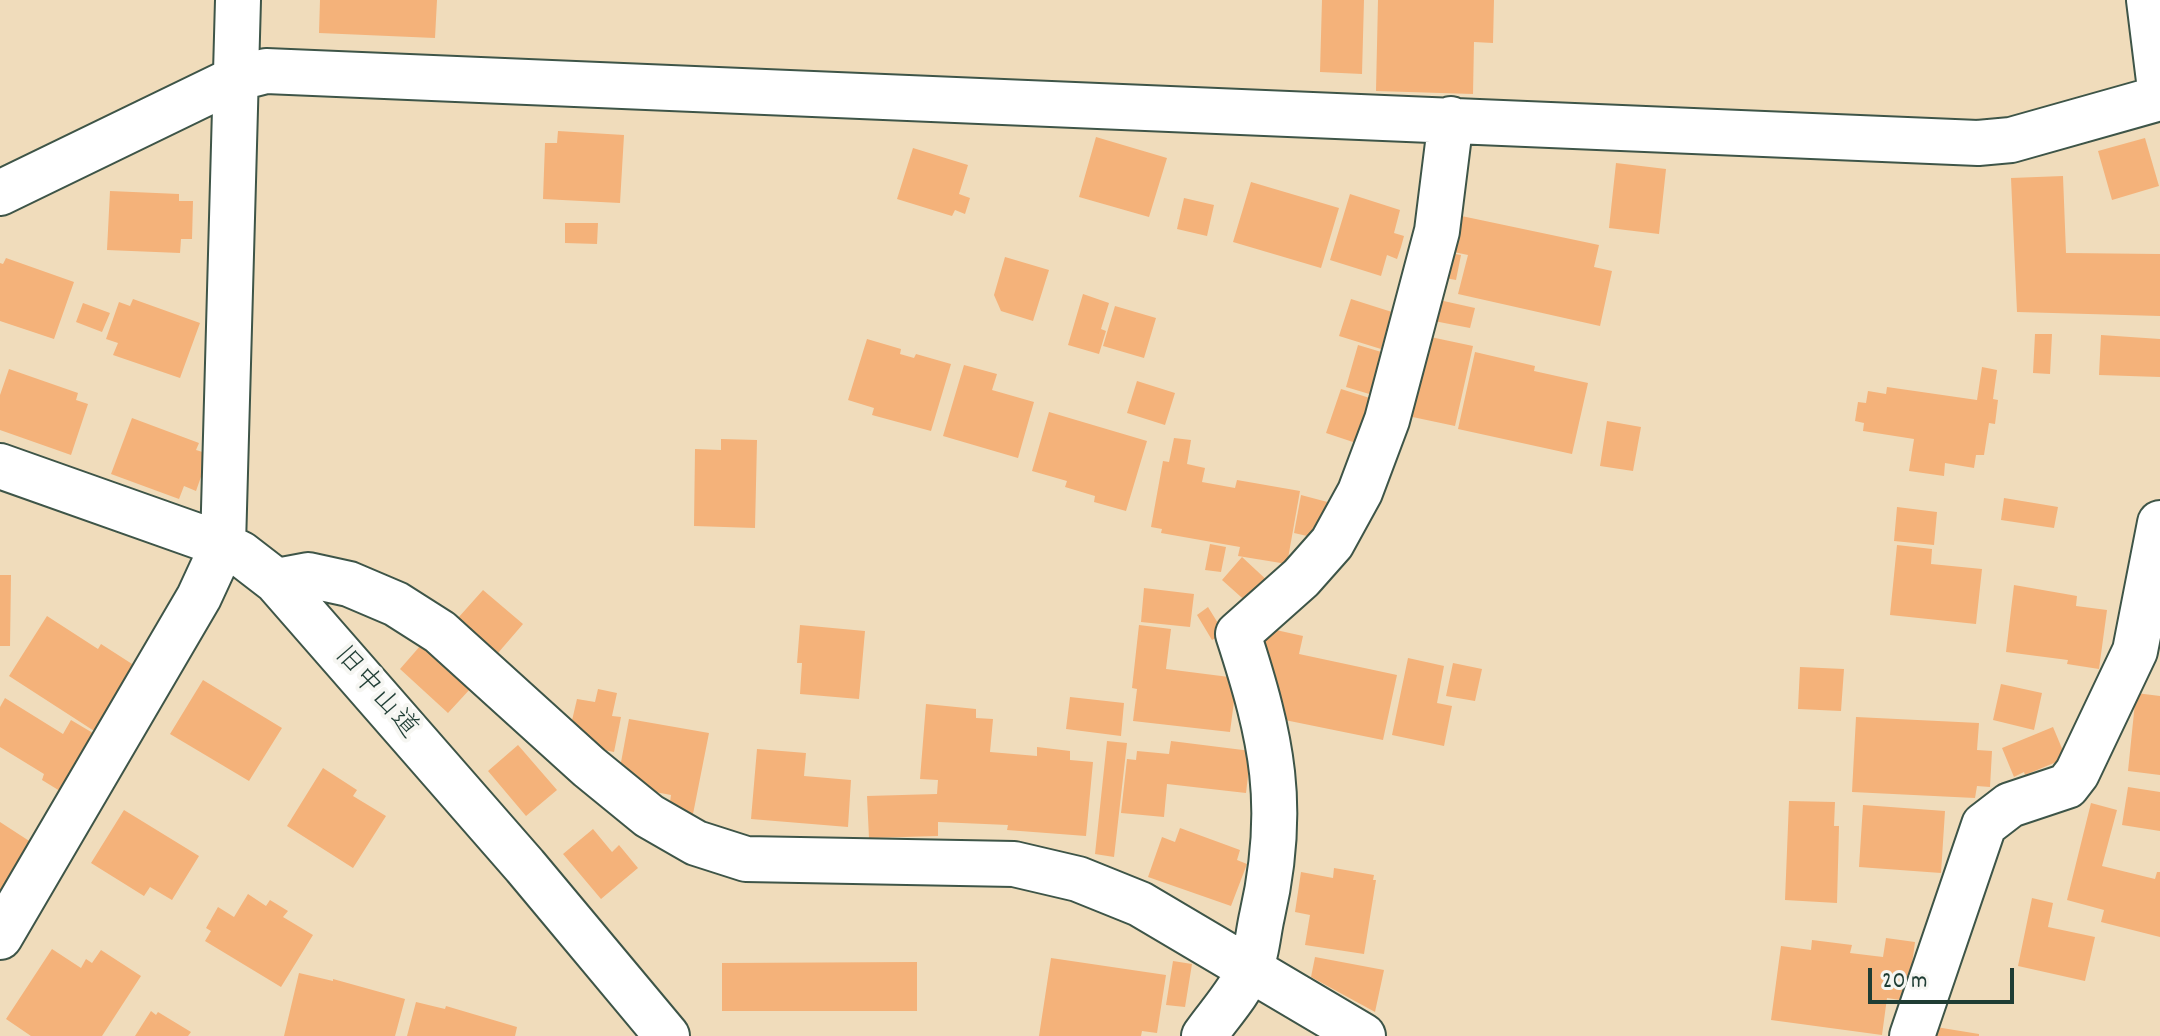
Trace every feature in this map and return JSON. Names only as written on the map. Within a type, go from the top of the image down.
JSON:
[{"type":"street","points":[[0,937],[199,597],[223,545],[238,0]]},
{"type":"street","points":[[2149,0],[2160,89]]},
{"type":"street","points":[[0,193],[235,79],[266,71],[1978,143],[2011,140],[2160,98]]},
{"type":"street","points":[[1204,1036],[1250,970],[1268,885],[1275,830],[1275,787],[1269,743],[1238,634],[1301,578],[1332,543],[1360,492],[1387,420],[1437,231],[1451,119]]},
{"type":"street","name":"旧中山道","points":[[0,466],[223,545],[241,554],[276,581],[525,866],[667,1036]]},
{"type":"street","points":[[1912,1036],[1984,825],[2010,805],[2067,786],[2148,653],[2160,523]]},
{"type":"street","points":[[276,581],[308,575],[349,584],[396,604],[440,632],[589,767],[649,816],[696,843],[746,859],[1014,864],[1078,879],[1140,904],[1363,1036]]},
{"type":"building","points":[[320,0],[437,0],[435,38],[319,33]]},
{"type":"building","points":[[1322,0],[1364,0],[1362,74],[1320,72]]},
{"type":"building","points":[[1378,0],[1494,0],[1493,43],[1474,42],[1473,94],[1376,91]]},
{"type":"building","points":[[558,131],[624,135],[620,203],[543,199],[545,143],[557,143]]},
{"type":"building","points":[[1096,137],[1167,158],[1149,217],[1079,197]]},
{"type":"building","points":[[2145,138],[2159,186],[2112,200],[2098,151]]},
{"type":"building","points":[[913,148],[968,165],[959,194],[970,198],[965,214],[955,210],[952,216],[897,199]]},
{"type":"building","points":[[1616,163],[1666,169],[1659,234],[1609,228]]},
{"type":"building","points":[[2063,176],[2066,253],[2160,254],[2160,316],[2017,312],[2011,178]]},
{"type":"building","points":[[1251,182],[1339,208],[1321,268],[1233,242]]},
{"type":"building","points":[[110,191],[179,194],[179,201],[193,201],[192,239],[181,239],[180,253],[107,250]]},
{"type":"building","points":[[1350,194],[1400,210],[1394,233],[1404,236],[1401,247],[1397,259],[1387,255],[1381,276],[1330,260]]},
{"type":"building","points":[[1184,198],[1214,205],[1207,236],[1177,229]]},
{"type":"building","points":[[1452,214],[1599,245],[1594,267],[1612,271],[1600,326],[1458,294],[1468,255],[1444,250]]},
{"type":"building","points":[[565,223],[598,223],[597,244],[565,243]]},
{"type":"building","points":[[1445,252],[1461,255],[1456,280],[1440,277]]},
{"type":"building","points":[[1005,257],[1049,270],[1033,321],[1001,311],[994,295]]},
{"type":"building","points":[[6,258],[74,282],[54,339],[0,321],[0,263],[3,264]]},
{"type":"building","points":[[1083,294],[1109,303],[1101,329],[1106,331],[1099,354],[1068,345]]},
{"type":"building","points":[[133,299],[200,323],[180,378],[113,355],[118,343],[106,339],[119,302],[130,306]]},
{"type":"building","points":[[1351,299],[1392,312],[1381,349],[1339,336]]},
{"type":"building","points":[[1439,300],[1475,308],[1470,328],[1434,321]]},
{"type":"building","points":[[83,303],[110,313],[102,332],[76,322]]},
{"type":"building","points":[[1115,306],[1156,318],[1144,358],[1103,346]]},
{"type":"building","points":[[2035,334],[2052,334],[2050,374],[2033,373]]},
{"type":"building","points":[[1421,335],[1473,346],[1455,426],[1403,415]]},
{"type":"building","points":[[2101,335],[2160,339],[2160,377],[2099,375]]},
{"type":"building","points":[[867,339],[901,349],[900,354],[914,358],[916,354],[951,364],[931,431],[872,415],[874,408],[848,400]]},
{"type":"building","points":[[1358,345],[1388,354],[1376,396],[1346,387]]},
{"type":"building","points":[[1475,352],[1535,366],[1534,371],[1588,383],[1572,454],[1458,429]]},
{"type":"building","points":[[964,365],[997,374],[992,390],[1034,402],[1018,458],[943,436]]},
{"type":"building","points":[[1982,367],[1997,370],[1993,399],[1998,400],[1995,424],[1989,423],[1984,455],[1976,455],[1974,468],[1945,463],[1944,476],[1909,471],[1914,439],[1863,431],[1864,423],[1855,421],[1858,402],[1866,403],[1868,391],[1886,394],[1887,387],[1977,400]]},
{"type":"building","points":[[9,369],[78,393],[76,400],[88,404],[71,455],[0,430],[0,395]]},
{"type":"building","points":[[1137,381],[1175,393],[1165,425],[1127,413]]},
{"type":"building","points":[[1341,389],[1373,399],[1359,444],[1326,433]]},
{"type":"building","points":[[1049,412],[1147,441],[1126,511],[1094,502],[1095,496],[1065,487],[1067,481],[1032,471]]},
{"type":"building","points":[[132,418],[199,443],[196,450],[209,454],[196,491],[184,486],[179,499],[111,474]]},
{"type":"building","points":[[1607,421],[1641,427],[1633,471],[1600,466]]},
{"type":"building","points":[[1174,438],[1191,440],[1187,464],[1205,468],[1202,482],[1235,488],[1237,480],[1300,491],[1287,564],[1238,556],[1240,547],[1161,533],[1162,529],[1151,527],[1163,461],[1169,462]]},
{"type":"building","points":[[721,439],[757,440],[755,528],[694,526],[695,449],[721,450]]},
{"type":"building","points":[[1301,495],[1335,504],[1316,538],[1294,533]]},
{"type":"building","points":[[2004,498],[2058,507],[2054,528],[2001,520]]},
{"type":"building","points":[[1897,507],[1937,512],[1934,545],[1894,541]]},
{"type":"building","points":[[1210,544],[1226,547],[1221,572],[1205,570]]},
{"type":"building","points":[[1897,545],[1932,549],[1931,564],[1982,569],[1976,624],[1890,615]]},
{"type":"building","points":[[1242,557],[1271,584],[1250,605],[1222,580]]},
{"type":"building","points":[[0,575],[11,575],[10,646],[0,646]]},
{"type":"building","points":[[2014,585],[2077,596],[2076,606],[2107,610],[2099,669],[2067,664],[2068,660],[2006,652]]},
{"type":"building","points":[[1144,588],[1194,594],[1190,627],[1141,622]]},
{"type":"building","points":[[483,590],[523,624],[498,653],[458,618]]},
{"type":"building","points":[[1208,607],[1224,633],[1212,640],[1197,615]]},
{"type":"building","points":[[47,616],[98,649],[101,644],[143,671],[105,738],[9,676]]},
{"type":"building","points":[[800,625],[865,631],[859,699],[800,694],[802,663],[797,663]]},
{"type":"building","points":[[1139,625],[1171,629],[1166,669],[1237,678],[1230,732],[1133,721],[1137,689],[1132,688]]},
{"type":"building","points":[[1267,628],[1303,636],[1299,654],[1397,675],[1383,740],[1275,718],[1263,648]]},
{"type":"building","points":[[421,645],[471,688],[448,713],[400,669]]},
{"type":"building","points":[[1408,658],[1444,666],[1437,703],[1452,706],[1444,746],[1392,735]]},
{"type":"building","points":[[1453,663],[1482,669],[1475,701],[1446,696]]},
{"type":"building","points":[[1800,667],[1844,669],[1841,711],[1798,709]]},
{"type":"building","points":[[203,680],[282,728],[249,781],[170,734]]},
{"type":"building","points":[[2001,684],[2042,693],[2034,730],[1993,720]]},
{"type":"building","points":[[598,689],[617,693],[612,716],[621,717],[614,752],[589,747],[570,729],[577,699],[595,702]]},
{"type":"building","points":[[2136,693],[2160,696],[2160,775],[2128,771]]},
{"type":"building","points":[[1070,697],[1124,703],[1121,736],[1066,729]]},
{"type":"building","points":[[5,698],[63,734],[71,720],[108,742],[73,799],[42,780],[44,774],[0,747],[0,707]]},
{"type":"building","points":[[926,704],[976,709],[976,718],[993,719],[990,752],[1037,756],[1037,747],[1070,751],[1070,760],[1093,762],[1086,836],[1007,830],[1008,825],[938,822],[938,836],[869,838],[867,796],[937,794],[938,780],[920,779]]},
{"type":"building","points":[[1856,717],[1979,723],[1977,750],[1992,751],[1990,787],[1977,786],[1975,798],[1852,792]]},
{"type":"building","points":[[629,719],[709,733],[693,814],[669,809],[671,795],[634,788],[636,777],[619,773]]},
{"type":"building","points":[[2053,727],[2066,758],[2014,777],[2002,748]]},
{"type":"building","points":[[1107,741],[1127,743],[1114,857],[1095,854]]},
{"type":"building","points":[[1171,741],[1251,751],[1246,793],[1167,784],[1164,817],[1121,813],[1127,759],[1136,760],[1137,751],[1169,754]]},
{"type":"building","points":[[518,745],[557,790],[526,816],[488,771]]},
{"type":"building","points":[[757,749],[806,753],[804,776],[851,780],[848,827],[751,819]]},
{"type":"building","points":[[323,768],[357,790],[353,796],[386,816],[353,868],[287,826]]},
{"type":"building","points":[[2128,787],[2160,792],[2160,831],[2122,825]]},
{"type":"building","points":[[1789,801],[1835,802],[1834,826],[1839,826],[1837,903],[1785,900]]},
{"type":"building","points":[[2091,803],[2117,810],[2102,866],[2155,879],[2157,872],[2160,872],[2160,937],[2101,922],[2104,910],[2067,900]]},
{"type":"building","points":[[1863,805],[1945,811],[1941,873],[1859,867]]},
{"type":"building","points":[[124,810],[199,856],[172,900],[150,887],[144,896],[91,863]]},
{"type":"building","points":[[0,822],[40,848],[0,896]]},
{"type":"building","points":[[1180,828],[1240,850],[1237,860],[1247,864],[1231,906],[1148,877],[1162,837],[1175,842]]},
{"type":"building","points":[[593,829],[612,852],[619,845],[638,868],[601,899],[563,854]]},
{"type":"building","points":[[1334,868],[1374,875],[1373,880],[1376,880],[1364,954],[1305,945],[1310,915],[1295,912],[1301,872],[1333,878]]},
{"type":"building","points":[[248,894],[266,906],[270,900],[288,911],[283,917],[313,935],[281,987],[205,941],[211,931],[206,928],[218,907],[234,917]]},
{"type":"building","points":[[2032,898],[2053,903],[2048,927],[2095,937],[2085,981],[2018,966]]},
{"type":"building","points":[[1886,938],[1915,942],[1907,1001],[1887,998],[1882,1035],[1771,1020],[1781,946],[1811,950],[1812,940],[1852,945],[1850,953],[1883,957]]},
{"type":"building","points":[[52,949],[81,968],[86,959],[92,963],[101,950],[141,976],[102,1036],[31,1036],[6,1019]]},
{"type":"building","points":[[1315,957],[1384,970],[1375,1012],[1311,977]]},
{"type":"building","points":[[1051,958],[1166,975],[1157,1033],[1142,1031],[1141,1036],[1039,1036]]},
{"type":"building","points":[[1173,961],[1192,964],[1185,1007],[1166,1005]]},
{"type":"building","points":[[917,962],[917,1011],[722,1011],[722,963]]},
{"type":"building","points":[[299,973],[405,999],[395,1036],[284,1036]]},
{"type":"building","points":[[416,1002],[445,1009],[446,1006],[517,1027],[515,1036],[407,1036]]},
{"type":"building","points":[[151,1011],[191,1032],[188,1036],[135,1036]]},
{"type":"building","points":[[1936,1027],[1979,1034],[1979,1036],[1934,1036]]}]
